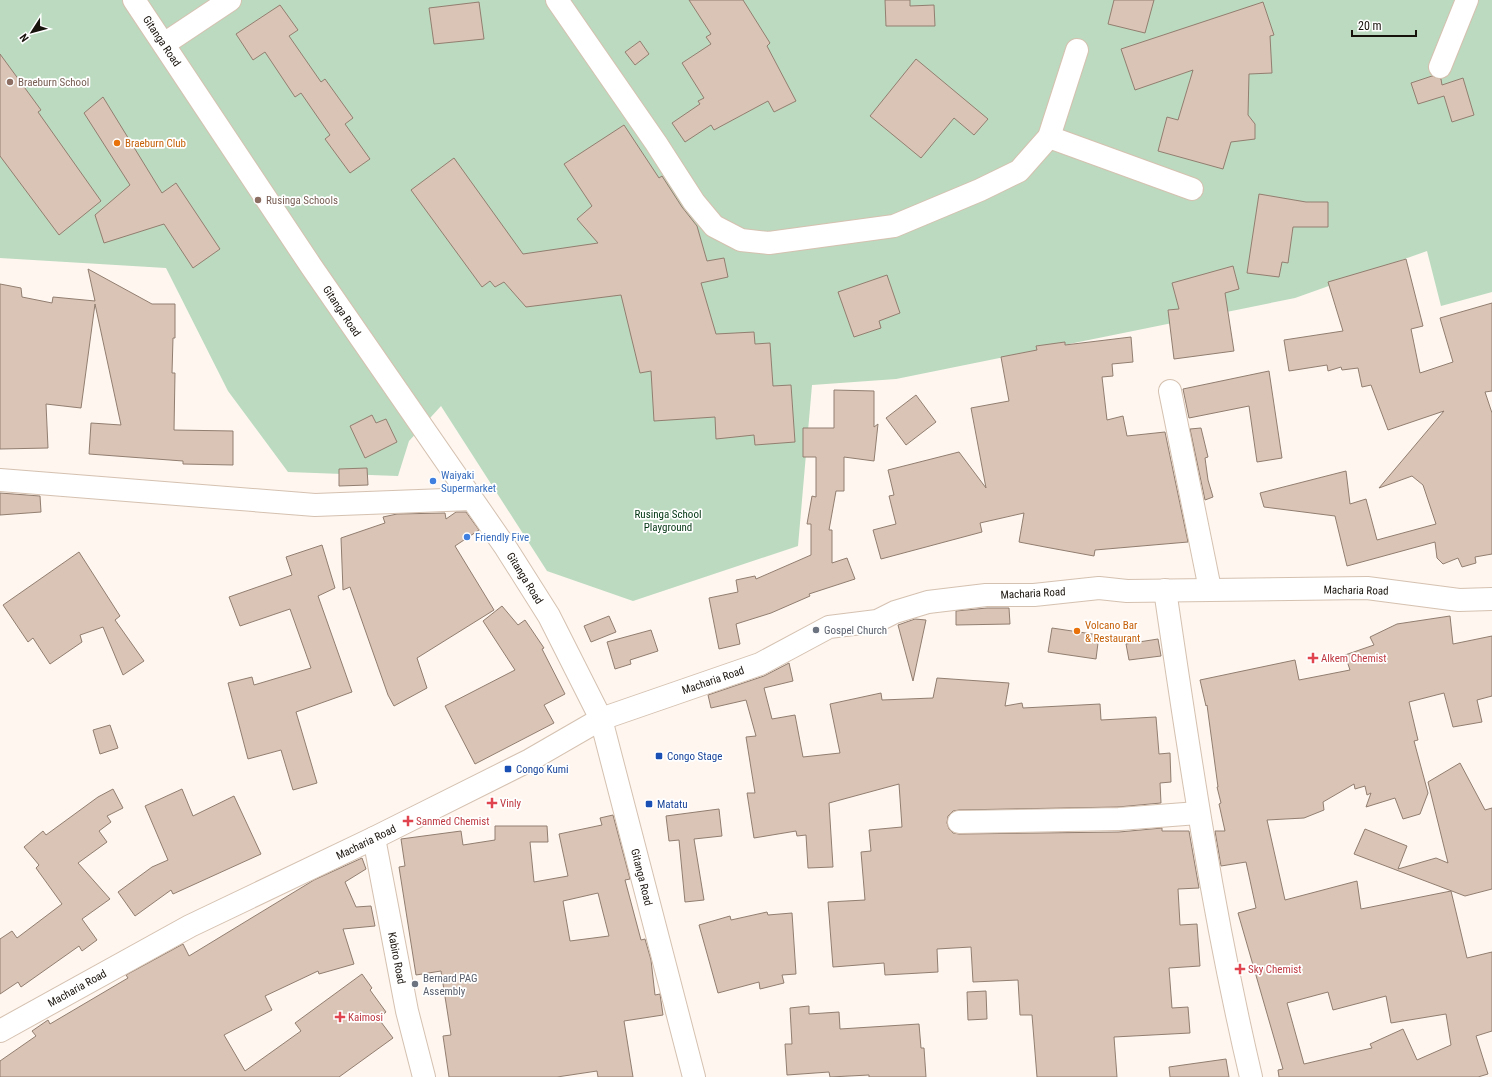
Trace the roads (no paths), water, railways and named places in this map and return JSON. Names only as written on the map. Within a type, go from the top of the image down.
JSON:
[{"type":"street","name":"Gitanga Road","points":[[134,0],[311,266],[506,548],[549,616],[602,719],[694,1077]]},
{"type":"street","points":[[164,44],[230,0]]},
{"type":"street","points":[[556,0],[656,143],[694,202],[714,226],[741,240],[769,243],[894,226],[980,190],[1018,172],[1048,137],[1077,50]]},
{"type":"street","points":[[1440,67],[1467,0]]},
{"type":"street","points":[[1048,137],[1192,189]]},
{"type":"street","points":[[1170,391],[1210,589]]},
{"type":"street","points":[[0,480],[315,505],[471,499]]},
{"type":"street","name":"Macharia Road","points":[[0,1031],[190,926],[374,838],[530,760],[602,719],[760,664],[829,627],[877,621],[895,612],[928,602],[986,595],[1034,595],[1099,588],[1127,591],[1367,588],[1459,600],[1492,599]]},
{"type":"street","points":[[1165,590],[1198,813],[1222,946],[1251,1077]]},
{"type":"street","points":[[959,822],[1119,819],[1198,813]]},
{"type":"street","name":"Kabiro Road","points":[[374,838],[407,1011],[424,1077]]},
{"type":"place","name":"Braeburn School","points":[[10,82]]},
{"type":"place","name":"Braeburn Club","points":[[117,143]]},
{"type":"place","name":"Rusinga Schools","points":[[258,200]]},
{"type":"place","name":"Waiyaki Supermarket","points":[[433,481]]},
{"type":"place","name":"Friendly Five","points":[[467,537]]},
{"type":"place","name":"Gospel Church","points":[[816,630]]},
{"type":"place","name":"Volcano Bar & Restaurant","points":[[1077,631]]},
{"type":"place","name":"Alkem Chemist","points":[[1313,658]]},
{"type":"place","name":"Congo Stage","points":[[659,756]]},
{"type":"place","name":"Congo Kumi","points":[[508,769]]},
{"type":"place","name":"Vinly","points":[[492,803]]},
{"type":"place","name":"Matatu","points":[[649,804]]},
{"type":"place","name":"Sanmed Chemist","points":[[408,821]]},
{"type":"place","name":"Sky Chemist","points":[[1240,969]]},
{"type":"place","name":"Bernard PAG Assembly","points":[[415,984]]},
{"type":"place","name":"Kaimosi","points":[[340,1017]]},
{"type":"park label","name":"Rusinga School Playground","points":[[668,520]]}]
